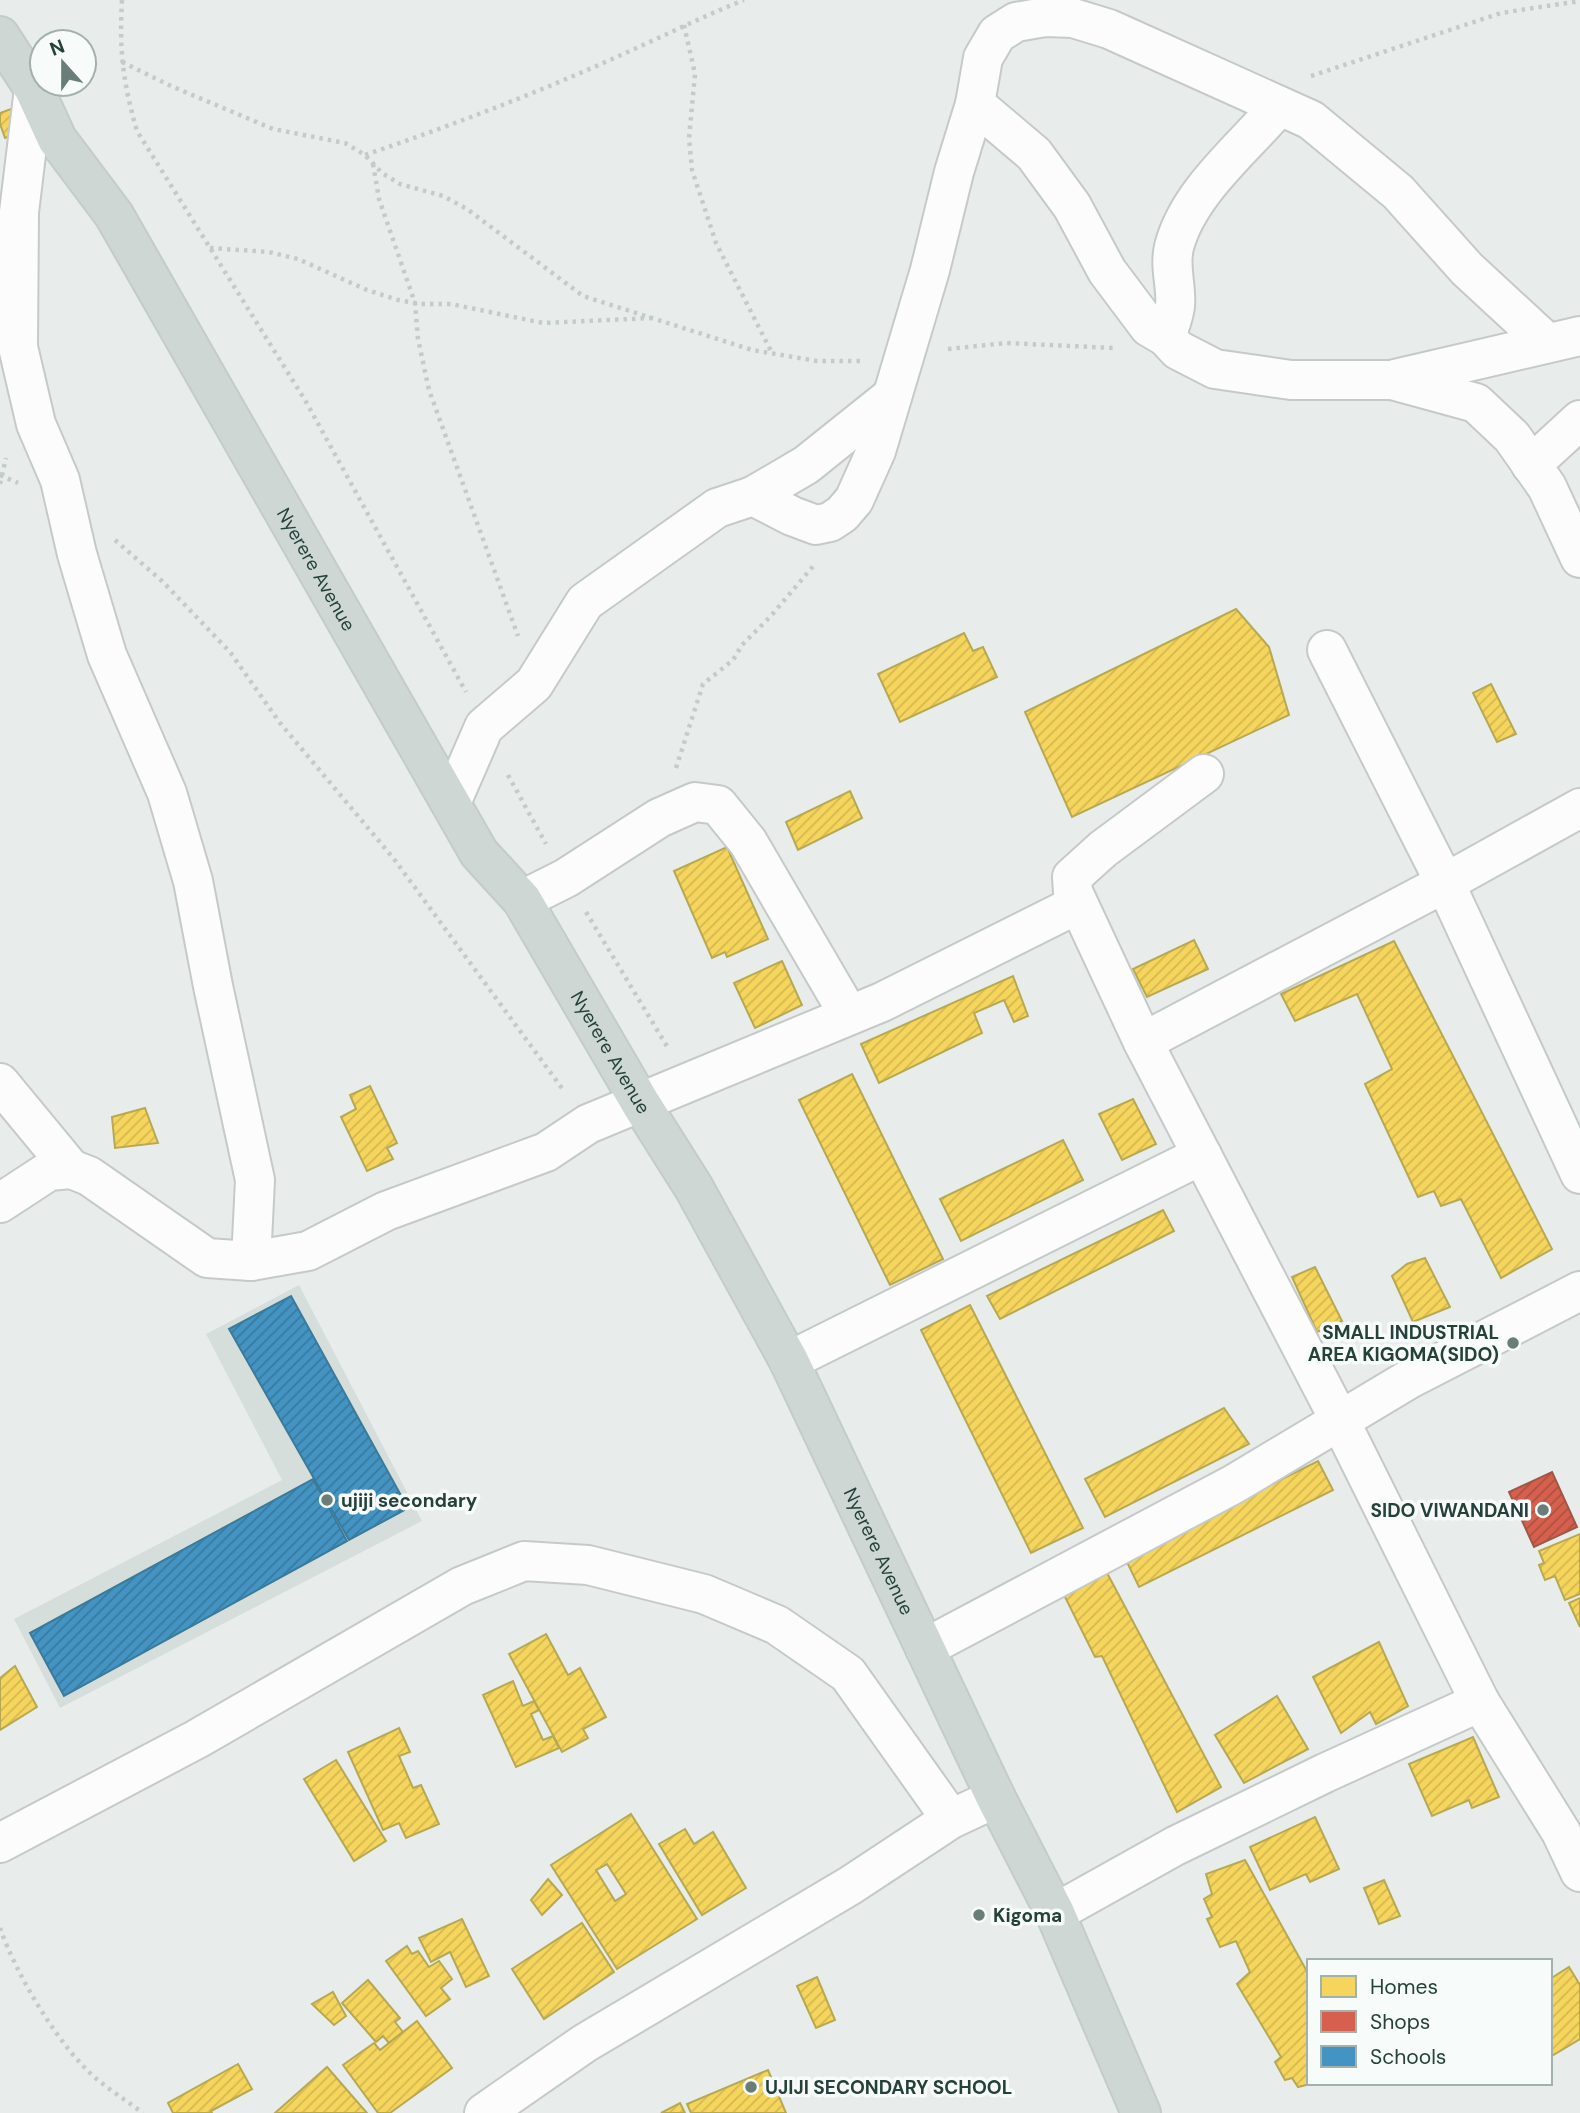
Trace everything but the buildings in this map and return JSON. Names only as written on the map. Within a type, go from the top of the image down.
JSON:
[{"type":"main road","name":"Nyerere Avenue","points":[[0,36],[28,80]]},
{"type":"main road","name":"Nyerere Avenue","points":[[38,98],[57,139],[114,215],[480,853],[522,900],[640,1104],[694,1188],[789,1362],[996,1798],[1055,1913],[1140,2113]]},
{"type":"street","points":[[753,496],[816,525],[830,522],[855,500],[876,451],[930,270],[954,173],[975,104],[983,58],[997,34],[1016,22],[1045,17],[1073,18],[1109,29],[1311,120],[1398,192],[1466,269],[1564,340]]},
{"type":"street","points":[[33,98],[19,212],[18,347],[36,424],[60,480],[77,554],[107,655],[167,793],[193,881],[255,1180],[250,1261]]},
{"type":"street","points":[[1166,337],[1175,306],[1171,261],[1175,243],[1201,191],[1257,132],[1266,100]]},
{"type":"street","points":[[975,104],[1034,154],[1072,206],[1107,271],[1149,327],[1166,337],[1178,351],[1215,369],[1291,380],[1392,380],[1564,340]]},
{"type":"street","points":[[1392,380],[1476,403],[1512,437],[1547,487],[1580,558]]},
{"type":"street","points":[[451,803],[484,727],[534,684],[585,602],[717,508],[753,496],[806,465],[891,397]]},
{"type":"street","points":[[1531,465],[1580,420]]},
{"type":"street","points":[[1327,650],[1445,883],[1580,1174]]},
{"type":"street","points":[[1204,774],[1103,849],[1072,877],[1073,892],[1143,1042],[1339,1419],[1480,1702],[1571,1827],[1580,1872]]},
{"type":"street","points":[[522,900],[566,878],[659,818],[695,802],[718,805],[748,842],[849,1015]]},
{"type":"street","points":[[1143,1042],[1445,883],[1580,808]]},
{"type":"street","points":[[0,1203],[49,1171],[71,1169],[89,1176],[207,1258],[250,1261],[308,1251],[386,1211],[546,1152],[588,1124],[882,1002],[1078,904]]},
{"type":"street","points":[[0,1083],[71,1169]]},
{"type":"street","points":[[789,1362],[1202,1154]]},
{"type":"street","points":[[925,1648],[1234,1484],[1339,1419],[1470,1346],[1580,1291]]},
{"type":"street","points":[[0,1843],[197,1739],[462,1586],[524,1561],[588,1565],[704,1594],[777,1625],[848,1674],[951,1819]]},
{"type":"street","points":[[1055,1913],[1175,1846],[1480,1702]]},
{"type":"street","points":[[505,2107],[585,2043],[851,1885],[951,1819],[996,1798]]},
{"type":"path","points":[[122,0],[121,62],[125,92],[137,131],[306,400],[444,650],[530,818],[688,1082]]},
{"type":"path","points":[[365,156],[451,126],[744,0]]},
{"type":"path","points":[[1266,100],[1501,13],[1580,1]]},
{"type":"path","points":[[684,25],[695,74],[689,138],[692,170],[716,243],[772,354]]},
{"type":"path","points":[[121,62],[273,129],[345,143],[400,184],[443,196],[467,209],[583,296],[752,350],[817,361],[856,362],[1006,343],[1115,348]]},
{"type":"path","points":[[373,163],[379,199],[415,303],[418,338],[429,390],[534,684]]},
{"type":"path","points":[[210,248],[269,252],[298,259],[368,290],[415,303],[451,304],[543,323],[656,318]]},
{"type":"path","points":[[0,475],[62,503],[67,510],[120,543],[162,581],[230,652],[280,723],[394,859],[588,1124]]},
{"type":"path","points":[[659,818],[703,684],[733,660],[742,645],[806,577],[828,547],[842,514]]},
{"type":"path","points":[[0,1928],[8,1951],[28,1987],[67,2047],[98,2080],[143,2113]]},
{"type":"shaded area","name":"ujiji secondary","points":[[299,1285],[422,1521],[60,1708],[14,1619],[282,1480],[206,1334]]},
{"type":"place","name":"SMALL INDUSTRIAL AREA KIGOMA(SIDO)","points":[[1513,1343]]},
{"type":"place","name":"ujiji secondary","points":[[327,1500]]},
{"type":"place","name":"SIDO VIWANDANI","points":[[1543,1510]]},
{"type":"place","name":"Kigoma","points":[[979,1915]]},
{"type":"place","name":"UJIJI SECONDARY SCHOOL","points":[[751,2087]]}]
